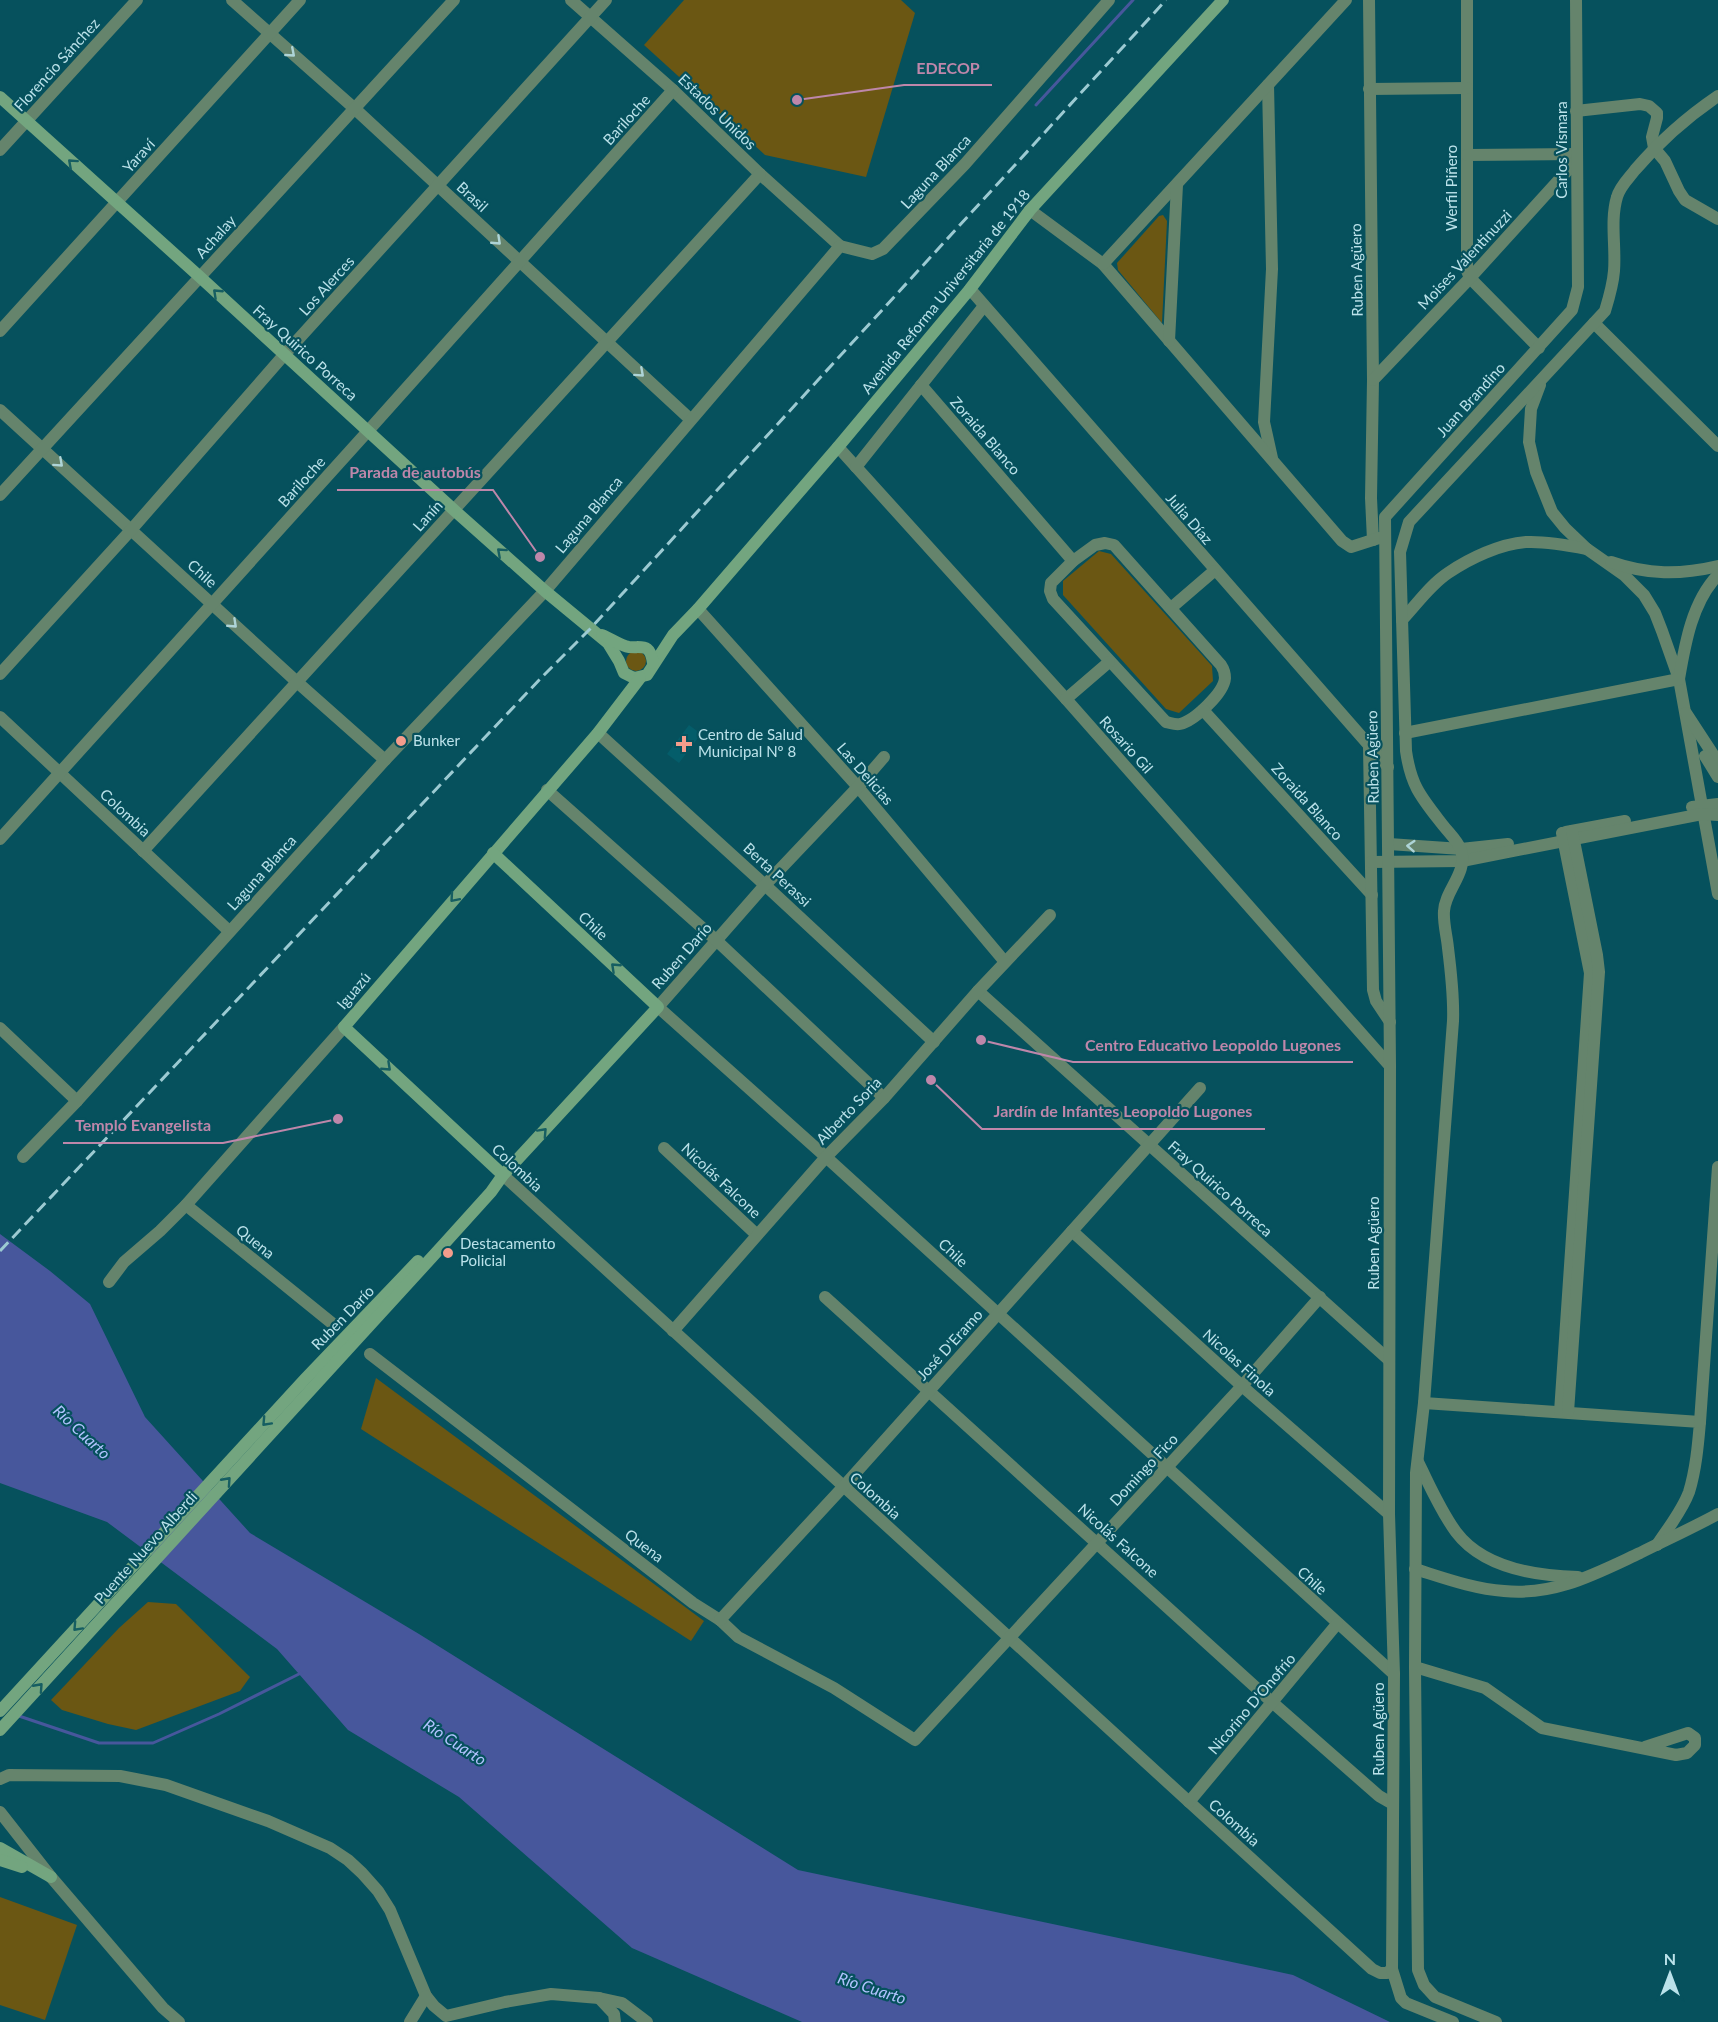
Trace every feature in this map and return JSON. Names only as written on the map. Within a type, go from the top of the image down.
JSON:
[{"type":"main road","name":"Avenida Reforma Universitaria de 1918","points":[[699,609],[970,289],[1030,210],[1223,0]]},
{"type":"main road","name":"Fray Quirico Porreca","points":[[0,97],[454,510],[545,591],[608,643],[622,667]]},
{"type":"main road","points":[[629,647],[624,650],[622,667],[634,678],[640,678],[651,669],[673,635],[699,609]]},
{"type":"main road","name":"Fray Quirico Porreca","points":[[590,629],[629,647],[636,645],[644,647]]},
{"type":"main road","points":[[644,647],[673,635]]},
{"type":"main road","points":[[644,647],[649,651],[653,663]]},
{"type":"main road","name":"Iguazú","points":[[615,712],[623,686],[622,667]]},
{"type":"main road","name":"Iguazú","points":[[344,1027],[598,733],[640,678]]},
{"type":"main road","name":"Chile","points":[[493,853],[658,1007]]},
{"type":"main road","name":"Ruben Darío","points":[[310,1382],[486,1188],[503,1175],[658,1007]]},
{"type":"main road","name":"Colombia","points":[[344,1027],[503,1175]]},
{"type":"main road","name":"Puente Nuevo Alberdi","points":[[0,1711],[310,1382]]},
{"type":"main road","name":"Puente Nuevo Alberdi","points":[[0,1730],[310,1382]]},
{"type":"main road","points":[[0,1848],[51,1877]]},
{"type":"main road","points":[[0,1860],[51,1877]]},
{"type":"street","name":"Florencio Sánchez","points":[[0,150],[137,0]]},
{"type":"street","name":"Brasil","points":[[232,0],[354,108],[690,419]]},
{"type":"street","name":"Yaraví","points":[[0,331],[300,0]]},
{"type":"street","name":"Achalay","points":[[0,495],[454,0]]},
{"type":"street","name":"Estados Unidos","points":[[571,0],[673,90],[760,174],[840,246]]},
{"type":"street","name":"Los Alerces","points":[[0,674],[131,530],[284,355],[606,0]]},
{"type":"street","name":"Laguna Blanca","points":[[23,1157],[77,1101],[385,760],[545,591],[840,246],[872,254],[883,249],[965,164],[1109,0]]},
{"type":"street","points":[[1103,264],[1346,0]]},
{"type":"street","name":"Ruben Agüero","points":[[1369,0],[1373,380],[1371,498],[1379,538],[1389,844],[1389,1514],[1394,1674],[1392,1969],[1401,1998],[1406,2003],[1453,2022]]},
{"type":"street","name":"Werfil Piñero","points":[[1467,0],[1467,271],[1470,278]]},
{"type":"street","name":"Carlos Vismara","points":[[1576,0],[1578,287],[1576,300]]},
{"type":"street","points":[[1268,85],[1272,269],[1264,422],[1272,458]]},
{"type":"street","points":[[1369,89],[1467,88]]},
{"type":"street","name":"Bariloche","points":[[0,839],[673,90]]},
{"type":"street","points":[[1496,2022],[1435,1997],[1424,1985],[1418,1970],[1416,1473],[1424,1403],[1453,1021],[1453,983],[1444,911],[1446,899],[1458,876],[1461,855],[1414,786],[1409,773],[1405,733],[1400,552],[1409,522],[1605,311],[1614,271],[1614,212],[1617,196],[1622,186],[1654,148],[1697,110],[1718,96]]},
{"type":"street","points":[[1576,111],[1640,104],[1649,106],[1657,113],[1658,118],[1652,137],[1654,148],[1665,161],[1678,191],[1685,200],[1718,219]]},
{"type":"street","points":[[1467,155],[1577,157]]},
{"type":"street","name":"Moises Valentinuzzi","points":[[1373,380],[1470,278],[1577,157]]},
{"type":"street","name":"Lanín","points":[[143,851],[760,174]]},
{"type":"street","points":[[1169,341],[1177,185]]},
{"type":"street","points":[[1030,210],[1103,264],[1342,541],[1351,547],[1379,538]]},
{"type":"street","points":[[1470,278],[1539,348]]},
{"type":"street","name":"Julia Díaz","points":[[970,289],[1214,571],[1388,767]]},
{"type":"street","name":"Juan Brandino","points":[[1385,517],[1539,348],[1572,310],[1576,300]]},
{"type":"street","points":[[856,466],[984,306]]},
{"type":"street","points":[[1594,323],[1718,446]]},
{"type":"street","points":[[1543,378],[1531,409],[1529,442],[1536,472],[1552,512],[1565,528],[1587,549],[1624,576],[1644,595],[1655,613],[1679,679],[1686,728],[1718,894]]},
{"type":"street","name":"Zoraida Blanco","points":[[921,385],[1073,561]]},
{"type":"street","name":"Chile","points":[[0,410],[385,760]]},
{"type":"street","name":"Rosario Gil","points":[[838,447],[1066,699],[1390,1066]]},
{"type":"street","name":"Ruben Agüero","points":[[1379,538],[1385,517]]},
{"type":"street","points":[[1402,620],[1448,573],[1482,555],[1506,546],[1526,542],[1587,549]]},
{"type":"street","points":[[1105,543],[1114,545],[1221,664],[1226,677],[1221,689],[1203,710],[1188,721],[1177,725],[1166,722],[1053,599],[1050,591],[1051,583],[1073,561],[1095,545],[1105,543]]},
{"type":"street","points":[[1599,558],[1634,570],[1650,572],[1676,573],[1718,566]]},
{"type":"street","points":[[1171,608],[1214,571]]},
{"type":"street","points":[[1679,679],[1686,639],[1703,595],[1718,575]]},
{"type":"street","name":"Las Delicias","points":[[699,609],[858,787],[1005,962]]},
{"type":"street","points":[[1066,699],[1109,662]]},
{"type":"street","points":[[1405,733],[1679,679]]},
{"type":"street","points":[[1683,708],[1717,769]]},
{"type":"street","name":"Zoraida Blanco","points":[[1203,710],[1389,914]]},
{"type":"street","name":"Colombia","points":[[0,717],[229,931]]},
{"type":"street","points":[[1686,728],[1717,769]]},
{"type":"street","name":"Berta Perassi","points":[[598,733],[934,1042]]},
{"type":"street","points":[[1369,746],[1373,990],[1376,1001],[1390,1022]]},
{"type":"street","name":"Ruben Darío","points":[[658,1007],[765,885],[884,757]]},
{"type":"street","points":[[547,790],[716,940],[884,1098]]},
{"type":"street","points":[[1371,862],[1461,855],[1503,845],[1568,836],[1701,810],[1718,804]]},
{"type":"street","points":[[1701,810],[1718,815]]},
{"type":"street","points":[[1564,1412],[1590,973],[1568,836]]},
{"type":"street","points":[[1389,844],[1461,855]]},
{"type":"street","name":"Alberto Soria","points":[[673,1331],[826,1157],[884,1098],[978,991],[1050,915]]},
{"type":"street","name":"Fray Quirico Porreca","points":[[978,991],[1389,1360]]},
{"type":"street","name":"Chile","points":[[658,1007],[1394,1674]]},
{"type":"street","name":"Iguazú","points":[[109,1282],[124,1262],[186,1205],[344,1027]]},
{"type":"street","points":[[0,1028],[77,1101]]},
{"type":"street","name":"José D'Eramo","points":[[720,1620],[843,1487],[1200,1088]]},
{"type":"street","name":"Nicolás Falcone","points":[[664,1148],[757,1235]]},
{"type":"street","points":[[1657,1545],[1678,1514],[1688,1494],[1695,1469],[1716,1222],[1718,1167]]},
{"type":"street","name":"Colombia","points":[[503,1175],[1372,1969],[1380,1973],[1387,1973],[1392,1969]]},
{"type":"street","name":"Quena","points":[[186,1205],[333,1324]]},
{"type":"street","name":"Nicolas Finola","points":[[1072,1231],[1242,1386],[1389,1514]]},
{"type":"street","name":"Nicolás Falcone","points":[[825,1297],[1273,1703],[1379,1796],[1394,1804]]},
{"type":"street","name":"Domingo Fico","points":[[915,1740],[1010,1640],[1242,1386],[1320,1297]]},
{"type":"street","name":"Quena","points":[[370,1354],[675,1589],[720,1620],[738,1637],[834,1688],[915,1740]]},
{"type":"street","points":[[1424,1403],[1700,1422]]},
{"type":"street","points":[[1418,1462],[1443,1512],[1470,1547],[1508,1567],[1550,1576],[1589,1577]]},
{"type":"street","points":[[1415,1569],[1504,1592],[1548,1590],[1589,1577],[1718,1514]]},
{"type":"street","name":"Nicorino D'Onofrio","points":[[1189,1802],[1337,1624]]},
{"type":"street","points":[[1415,1667],[1485,1688],[1542,1728],[1645,1747]]},
{"type":"street","points":[[0,1779],[9,1775],[120,1776],[166,1785],[268,1821],[330,1848],[348,1860],[378,1891],[390,1910],[426,1996],[450,2019]]},
{"type":"street","points":[[0,1812],[51,1877],[163,2008],[178,2022]]},
{"type":"street","points":[[432,2022],[450,2019],[505,2002],[551,1994],[599,1998],[622,2003],[647,2022]]},
{"type":"street","points":[[410,2022],[426,1996]]},
{"type":"street","points":[[599,1998],[614,2014],[615,2022]]},
{"type":"street","points":[[163,2008],[164,2022]]},
{"type":"shaded area","points":[[684,0],[901,0],[915,13],[866,177],[765,155],[644,45]]},
{"type":"shaded area","points":[[1163,215],[1167,221],[1162,323],[1118,270],[1117,263],[1159,216]]},
{"type":"shaded area","points":[[1099,551],[1111,554],[1212,666],[1213,681],[1179,713],[1166,709],[1063,595],[1063,581]]},
{"type":"shaded area","points":[[636,651],[643,654],[646,661],[643,668],[636,671],[629,668],[626,661],[629,654]]},
{"type":"shaded area","name":"Centro de Salud Municipal Nº 8","points":[[689,725],[701,734],[679,763],[667,754]]},
{"type":"shaded area","points":[[376,1378],[704,1621],[691,1641],[361,1429]]},
{"type":"shaded area","points":[[148,1602],[176,1604],[250,1677],[240,1691],[136,1730],[62,1710],[51,1700],[119,1628]]},
{"type":"shaded area","points":[[0,1897],[77,1925],[45,2020],[0,2005]]},
{"type":"water","name":"Río Cuarto","points":[[0,1234],[90,1304],[145,1417],[250,1533],[419,1634],[798,1870],[1293,1975],[1390,2022],[802,2022],[632,1948],[459,1797],[348,1730],[277,1649],[107,1522],[0,1483]]},
{"type":"waterway","points":[[1036,105],[1133,0]]},
{"type":"waterway","points":[[19,1716],[99,1743],[153,1743],[219,1714],[301,1673]]},
{"type":"railway","points":[[0,1251],[541,678],[590,629],[1166,0]]},
{"type":"place","name":"EDECOP","points":[[797,100]]},
{"type":"place","name":"Parada de autobús","points":[[540,557]]},
{"type":"place","name":"Bunker","points":[[401,741]]},
{"type":"place","name":"Centro de Salud Municipal Nº 8","points":[[684,744]]},
{"type":"place","name":"Centro Educativo Leopoldo Lugones","points":[[981,1040]]},
{"type":"place","name":"Jardín de Infantes Leopoldo Lugones","points":[[931,1080]]},
{"type":"place","name":"Templo Evangelista","points":[[338,1119]]},
{"type":"place","name":"Destacamento Policial","points":[[448,1253]]}]
